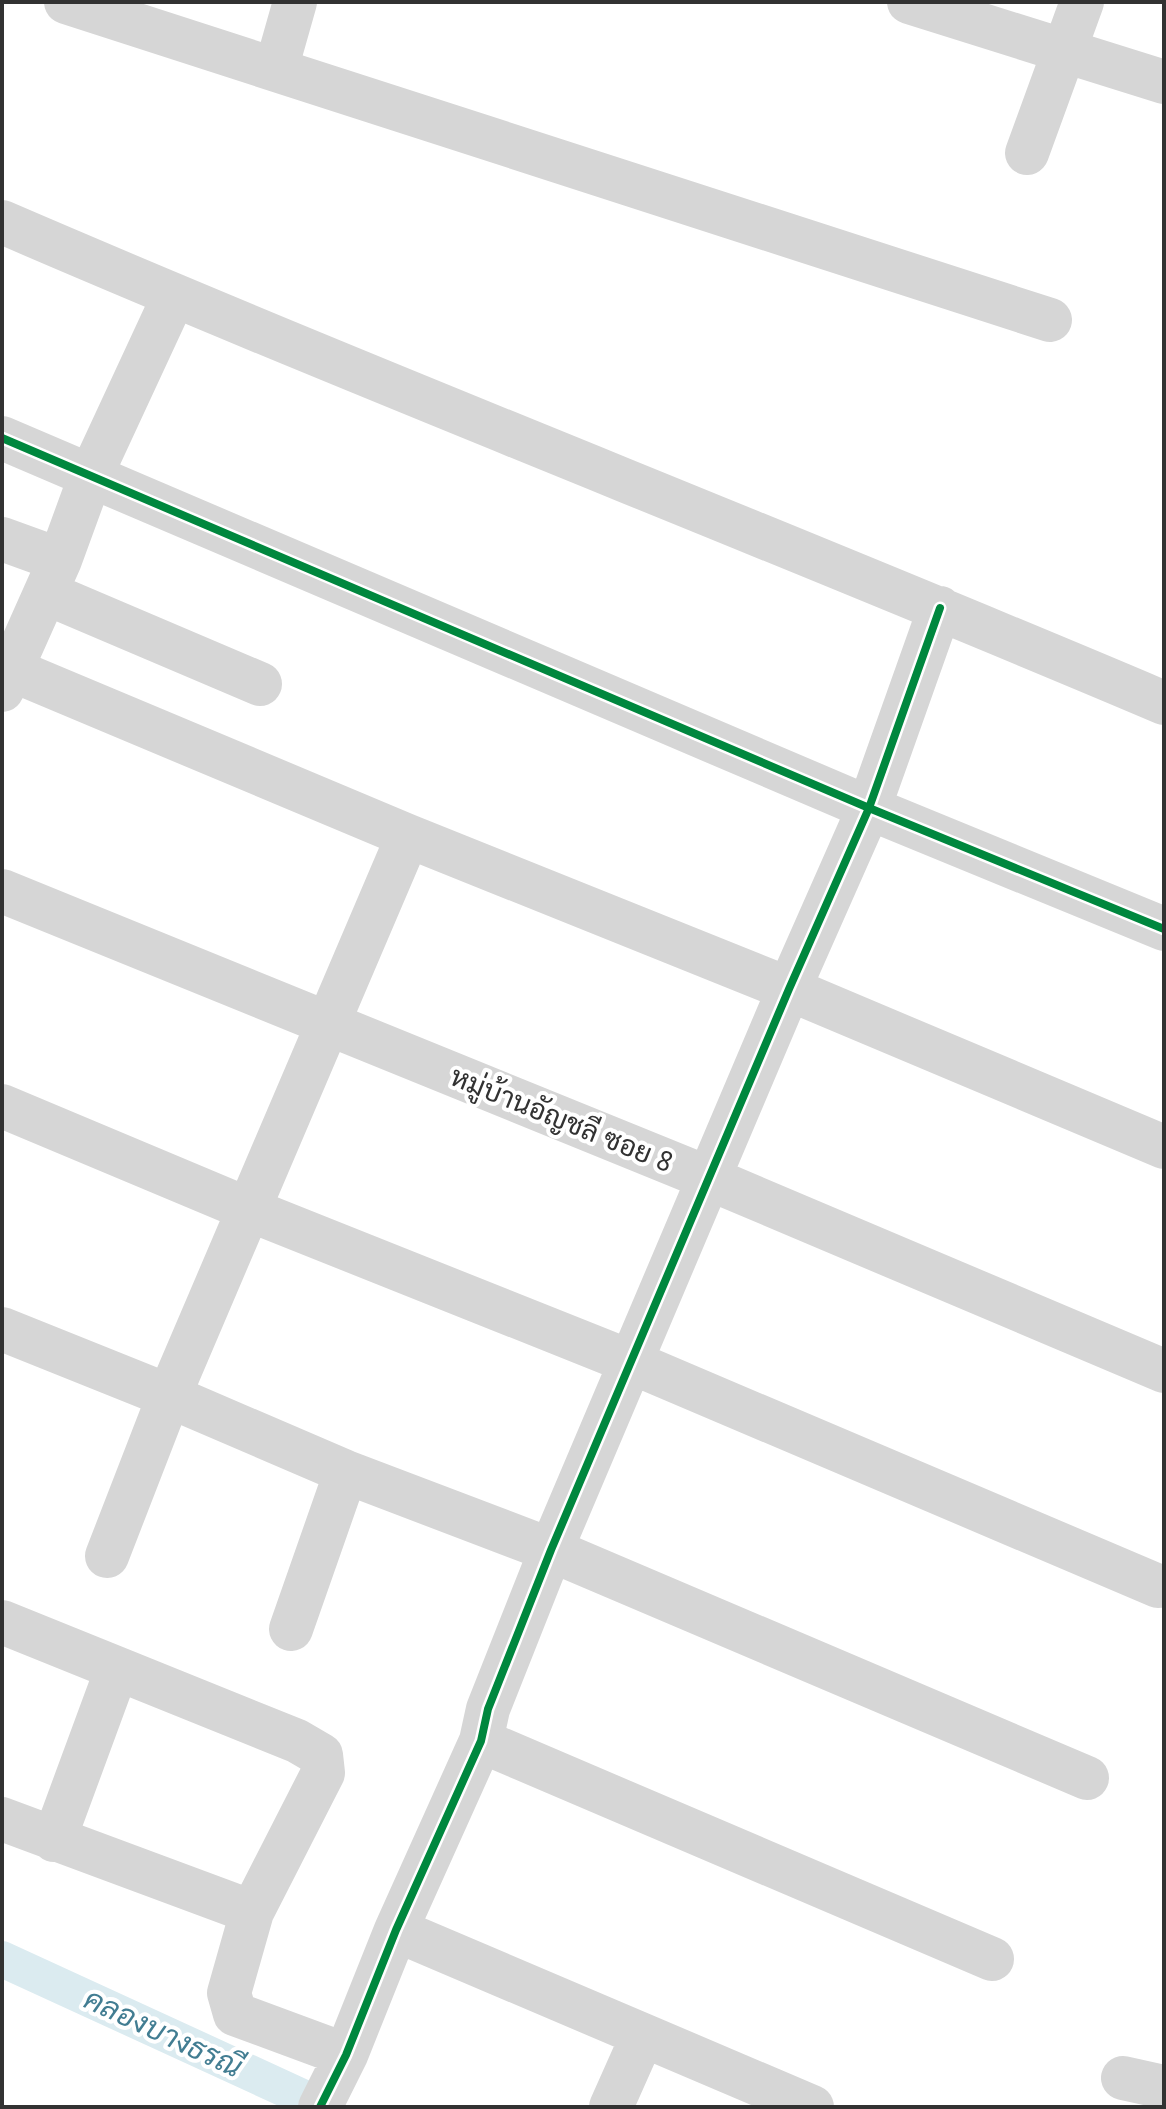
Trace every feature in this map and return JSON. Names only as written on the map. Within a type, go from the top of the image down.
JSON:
[{"type":"street","points":[[66,2],[1050,320]]},
{"type":"street","points":[[276,69],[295,2]]},
{"type":"street","points":[[909,2],[1164,82]]},
{"type":"street","points":[[1027,153],[1082,2]]},
{"type":"street","points":[[2,222],[174,296],[940,608],[1164,703]]},
{"type":"street","points":[[174,296],[91,475],[53,577],[6,680],[408,836],[789,989],[1164,1147]]},
{"type":"street","points":[[2,438],[869,808],[1164,929]]},
{"type":"street","points":[[2,539],[53,577],[260,684]]},
{"type":"street","points":[[2,1622],[297,1741],[321,1755],[323,1773],[252,1912],[229,1993],[235,2014],[332,2082],[481,1741],[488,1709],[551,1550],[869,808],[940,608]]},
{"type":"street","points":[[107,1556],[169,1396],[408,836]]},
{"type":"street","name":"หมู่บ้านอัญชลี ซอย 8","points":[[2,891],[708,1178],[1164,1371]]},
{"type":"street","points":[[2,1106],[250,1210],[631,1362],[1158,1586]]},
{"type":"street","points":[[2,1329],[346,1472],[551,1550],[1087,1778]]},
{"type":"street","points":[[291,1629],[346,1472]]},
{"type":"street","points":[[54,1840],[117,1669]]},
{"type":"street","points":[[481,1741],[992,1959]]},
{"type":"street","points":[[2,1819],[252,1912]]},
{"type":"street","points":[[396,1930],[812,2107]]},
{"type":"street","points":[[611,2107],[643,2035]]},
{"type":"waterway","name":"คลองบางธรณี","points":[[2,1959],[324,2107]]},
{"type":"cycle path","points":[[2,438],[869,808],[1164,929]]},
{"type":"cycle path","points":[[320,2107],[346,2055],[396,1930],[481,1741],[488,1709],[551,1550],[869,808],[940,608]]}]
